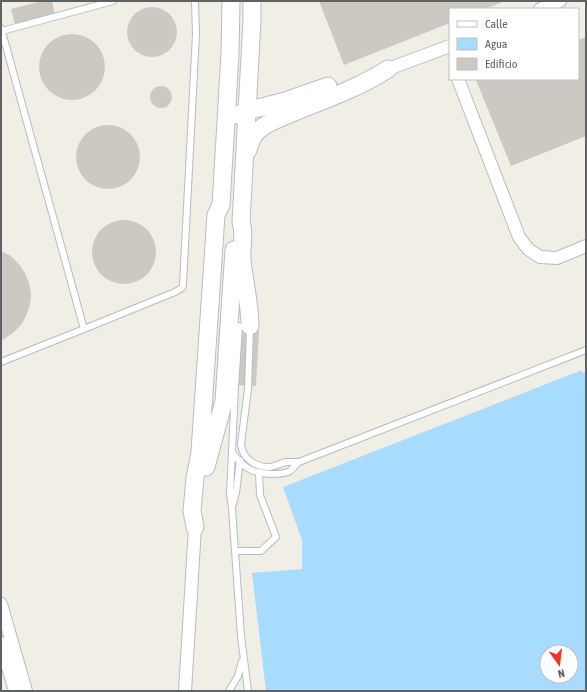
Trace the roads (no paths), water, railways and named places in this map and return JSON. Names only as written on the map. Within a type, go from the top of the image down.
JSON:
[{"type":"street","points":[[231,1],[230,33],[235,119],[244,163]]},
{"type":"street","points":[[195,527],[192,511],[195,478],[200,452],[216,215],[221,205],[235,119],[248,91],[252,1]]},
{"type":"street","points":[[542,8],[560,1]]},
{"type":"street","points":[[235,119],[258,122],[301,103],[360,85],[388,69],[449,50]]},
{"type":"street","points":[[458,80],[519,237],[528,249],[540,257],[557,258],[586,246]]},
{"type":"street","points":[[248,91],[266,95],[285,96],[301,103]]},
{"type":"street","points":[[245,326],[250,313],[242,252],[243,228],[241,222],[244,163],[251,140],[258,130],[301,103]]},
{"type":"street","points":[[221,205],[226,216],[225,242],[238,311],[245,326]]},
{"type":"street","points":[[185,691],[195,527],[199,511],[202,485],[224,401],[236,227],[241,222]]},
{"type":"street","points":[[1,604],[26,691]]},
{"type":"street","points":[[1,643],[15,691]]},
{"type":"lane","points":[[84,329],[1,30],[113,1]]},
{"type":"lane","points":[[1,362],[182,288],[196,34],[195,1]]},
{"type":"lane","points":[[232,508],[236,493],[248,389],[245,326]]},
{"type":"lane","points":[[245,326],[234,388],[230,494],[243,656],[248,691]]},
{"type":"lane","points":[[241,444],[241,448],[246,458],[253,463],[265,467],[271,467],[286,462],[299,462],[586,350]]},
{"type":"lane","points":[[232,452],[245,468],[259,473],[279,474],[290,471],[299,462]]},
{"type":"lane","points":[[235,551],[261,551],[276,537],[260,495],[259,473]]},
{"type":"lane","points":[[229,691],[238,676],[243,656]]},
{"type":"water","points":[[582,370],[582,373],[586,372],[586,691],[266,691],[252,573],[302,569],[302,540],[283,487]]}]
